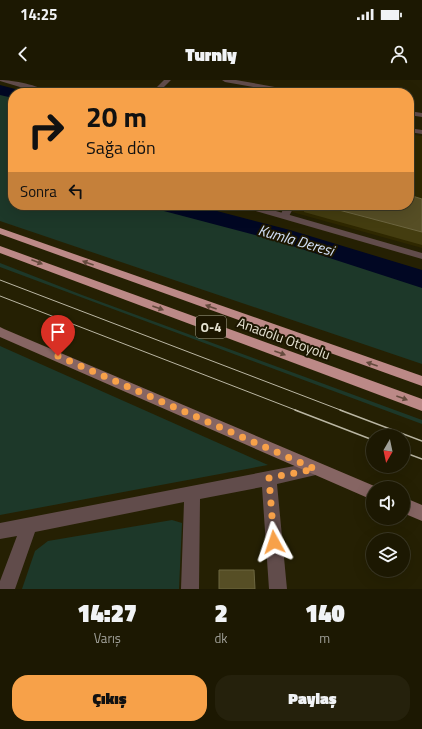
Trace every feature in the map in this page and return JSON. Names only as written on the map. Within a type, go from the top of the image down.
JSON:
[{"type":"highway","name":"Anadolu Otoyolu","points":[[0,231],[422,381]]},
{"type":"highway","name":"Anadolu Otoyolu","points":[[0,249],[422,405]]},
{"type":"main road","points":[[0,332],[366,490]]},
{"type":"main road","points":[[410,508],[422,513]]},
{"type":"street","points":[[2,80],[32,88]]},
{"type":"street","points":[[159,88],[168,80]]},
{"type":"street","points":[[225,80],[269,88]]},
{"type":"street","points":[[263,210],[422,256]]},
{"type":"street","points":[[284,216],[287,210]]},
{"type":"street","points":[[0,531],[315,469]]},
{"type":"street","points":[[269,478],[278,589]]},
{"type":"street","points":[[190,589],[192,493]]},
{"type":"street","points":[[6,589],[29,525]]},
{"type":"shaded area","points":[[414,135],[422,136],[422,248],[292,212],[293,210],[414,210]]},
{"type":"green space","points":[[0,93],[8,95],[8,210],[166,210],[215,222],[422,283],[422,364],[0,221]]},
{"type":"green space","points":[[0,263],[82,295],[422,420],[422,424],[0,267]]},
{"type":"green space","points":[[0,346],[268,465],[0,515]]},
{"type":"green space","points":[[172,520],[182,523],[179,589],[22,589],[35,551],[48,541]]},
{"type":"building","points":[[414,197],[422,199],[422,232],[339,210],[414,210]]},
{"type":"building","points":[[219,570],[254,570],[255,589],[219,589]]},
{"type":"waterway","name":"Kumla Deresi","points":[[0,90],[8,92]]},
{"type":"waterway","name":"Kumla Deresi","points":[[187,210],[282,235],[422,279]]},
{"type":"tram line","points":[[0,280],[343,411]]},
{"type":"tram line","points":[[0,296],[298,411]]},
{"type":"tram line","points":[[295,410],[366,437]]},
{"type":"tram line","points":[[340,410],[422,441]]},
{"type":"tram line","points":[[410,455],[422,459]]},
{"type":"route","points":[[58,356],[315,469],[269,478],[274,542]]}]
